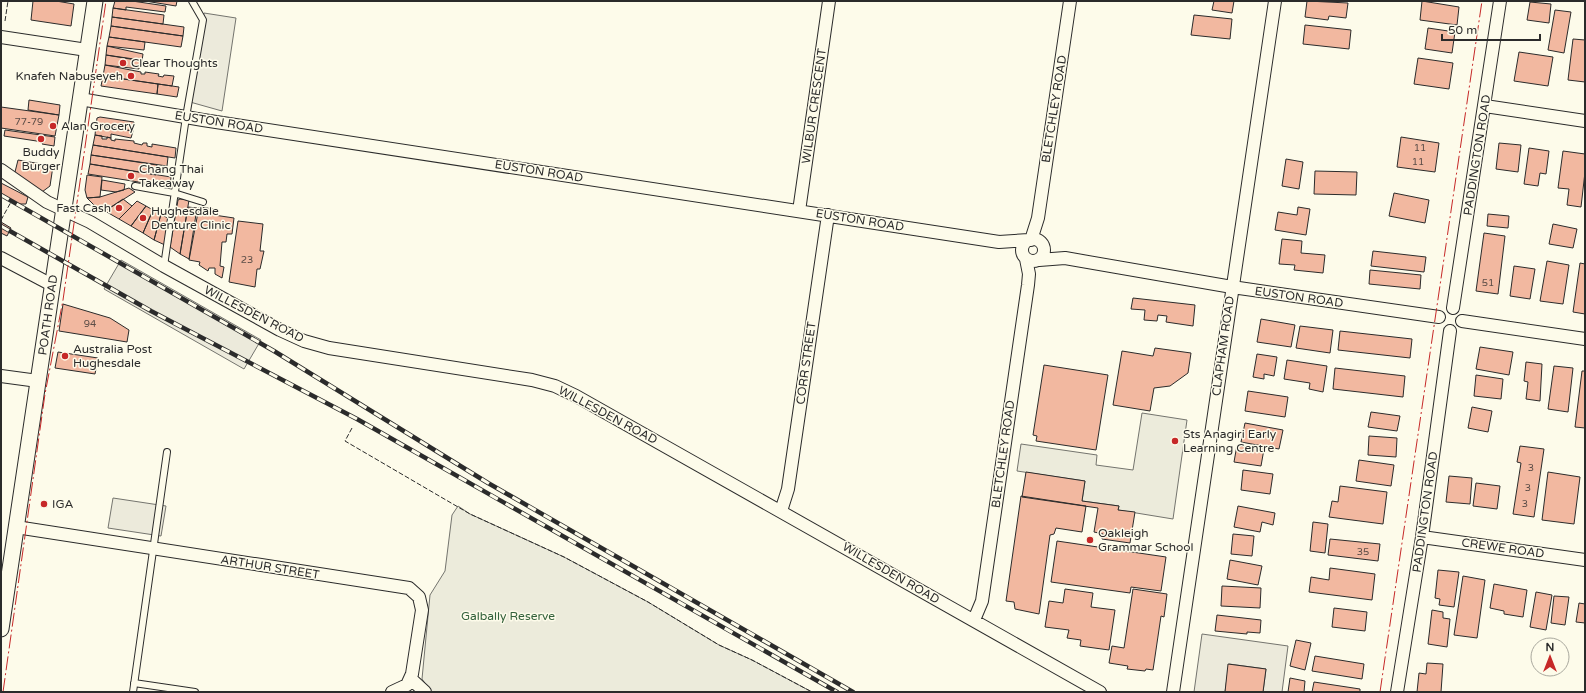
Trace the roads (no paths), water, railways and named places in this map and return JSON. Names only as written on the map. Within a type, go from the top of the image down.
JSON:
[{"type":"street","name":"POATH ROAD","points":[[1,629],[5,570],[16,527],[95,1]]},
{"type":"street","name":"WILBUR CRESCENT","points":[[799,211],[829,1]]},
{"type":"street","name":"BLETCHLEY ROAD","points":[[1036,242],[1038,218],[1070,1]]},
{"type":"street","name":"CLAPHAM ROAD","points":[[1173,692],[1275,1]]},
{"type":"street","name":"PADDINGTON ROAD","points":[[1453,308],[1500,1]]},
{"type":"street","points":[[1,37],[87,50]]},
{"type":"street","name":"EUSTON ROAD","points":[[80,99],[186,117],[999,242],[1036,242],[1051,252],[1065,258]]},
{"type":"street","points":[[1485,106],[1585,121]]},
{"type":"street","name":"WILLESDEN ROAD","points":[[1,170],[46,202],[90,222],[164,266],[280,330],[304,341],[329,348],[532,380],[555,386],[576,396],[781,511],[1100,692]]},
{"type":"street","name":"CORR STREET","points":[[781,511],[788,489],[828,215]]},
{"type":"street","name":"EUSTON ROAD","points":[[999,242],[1014,248],[1032,259],[1065,258],[1232,286],[1439,317]]},
{"type":"street","points":[[1036,242],[1044,252],[1032,259],[1023,248],[1036,242]]},
{"type":"street","points":[[1,258],[52,285]]},
{"type":"street","name":"BLETCHLEY ROAD","points":[[974,620],[982,601],[1028,286],[1032,270],[1032,259]]},
{"type":"street","points":[[1453,308],[1460,314],[1462,321],[1456,329],[1450,331],[1440,325],[1439,317],[1443,311],[1453,308]]},
{"type":"street","points":[[1462,321],[1585,339]]},
{"type":"street","name":"PADDINGTON ROAD","points":[[1397,692],[1422,537],[1450,331]]},
{"type":"street","points":[[1,376],[38,381]]},
{"type":"street","name":"ARTHUR STREET","points":[[16,527],[409,588],[419,597],[422,610],[411,679]]},
{"type":"street","name":"CREWE ROAD","points":[[1422,537],[1585,560]]},
{"type":"street","points":[[392,692],[407,684],[411,679],[425,692]]},
{"type":"lane","points":[[164,266],[186,117],[203,20],[192,1]]},
{"type":"lane","points":[[135,186],[174,193],[203,202]]},
{"type":"lane","points":[[133,692],[167,452]]},
{"type":"lane","points":[[134,683],[195,692]]},
{"type":"railway","points":[[1,195],[274,351],[488,483],[853,692]]},
{"type":"railway","points":[[1,226],[151,311],[357,419],[837,692]]},
{"type":"place","name":"Clear Thoughts","points":[[123,63]]},
{"type":"place","name":"Knafeh Nabuseyeh","points":[[131,76]]},
{"type":"place","name":"Alan Grocery","points":[[53,126]]},
{"type":"place","name":"Buddy Burger","points":[[41,139]]},
{"type":"place","name":"Chang Thai Takeaway","points":[[131,176]]},
{"type":"place","name":"Fast Cash","points":[[119,208]]},
{"type":"place","name":"Hughesdale Denture Clinic","points":[[143,218]]},
{"type":"place","name":"Australia Post Hughesdale","points":[[65,356]]},
{"type":"place","name":"Sts Anagiri Early Learning Centre","points":[[1175,441]]},
{"type":"place","name":"IGA","points":[[44,504]]},
{"type":"place","name":"Oakleigh Grammar School","points":[[1090,540]]},
{"type":"park label","name":"Galbally Reserve","points":[[508,616]]}]
